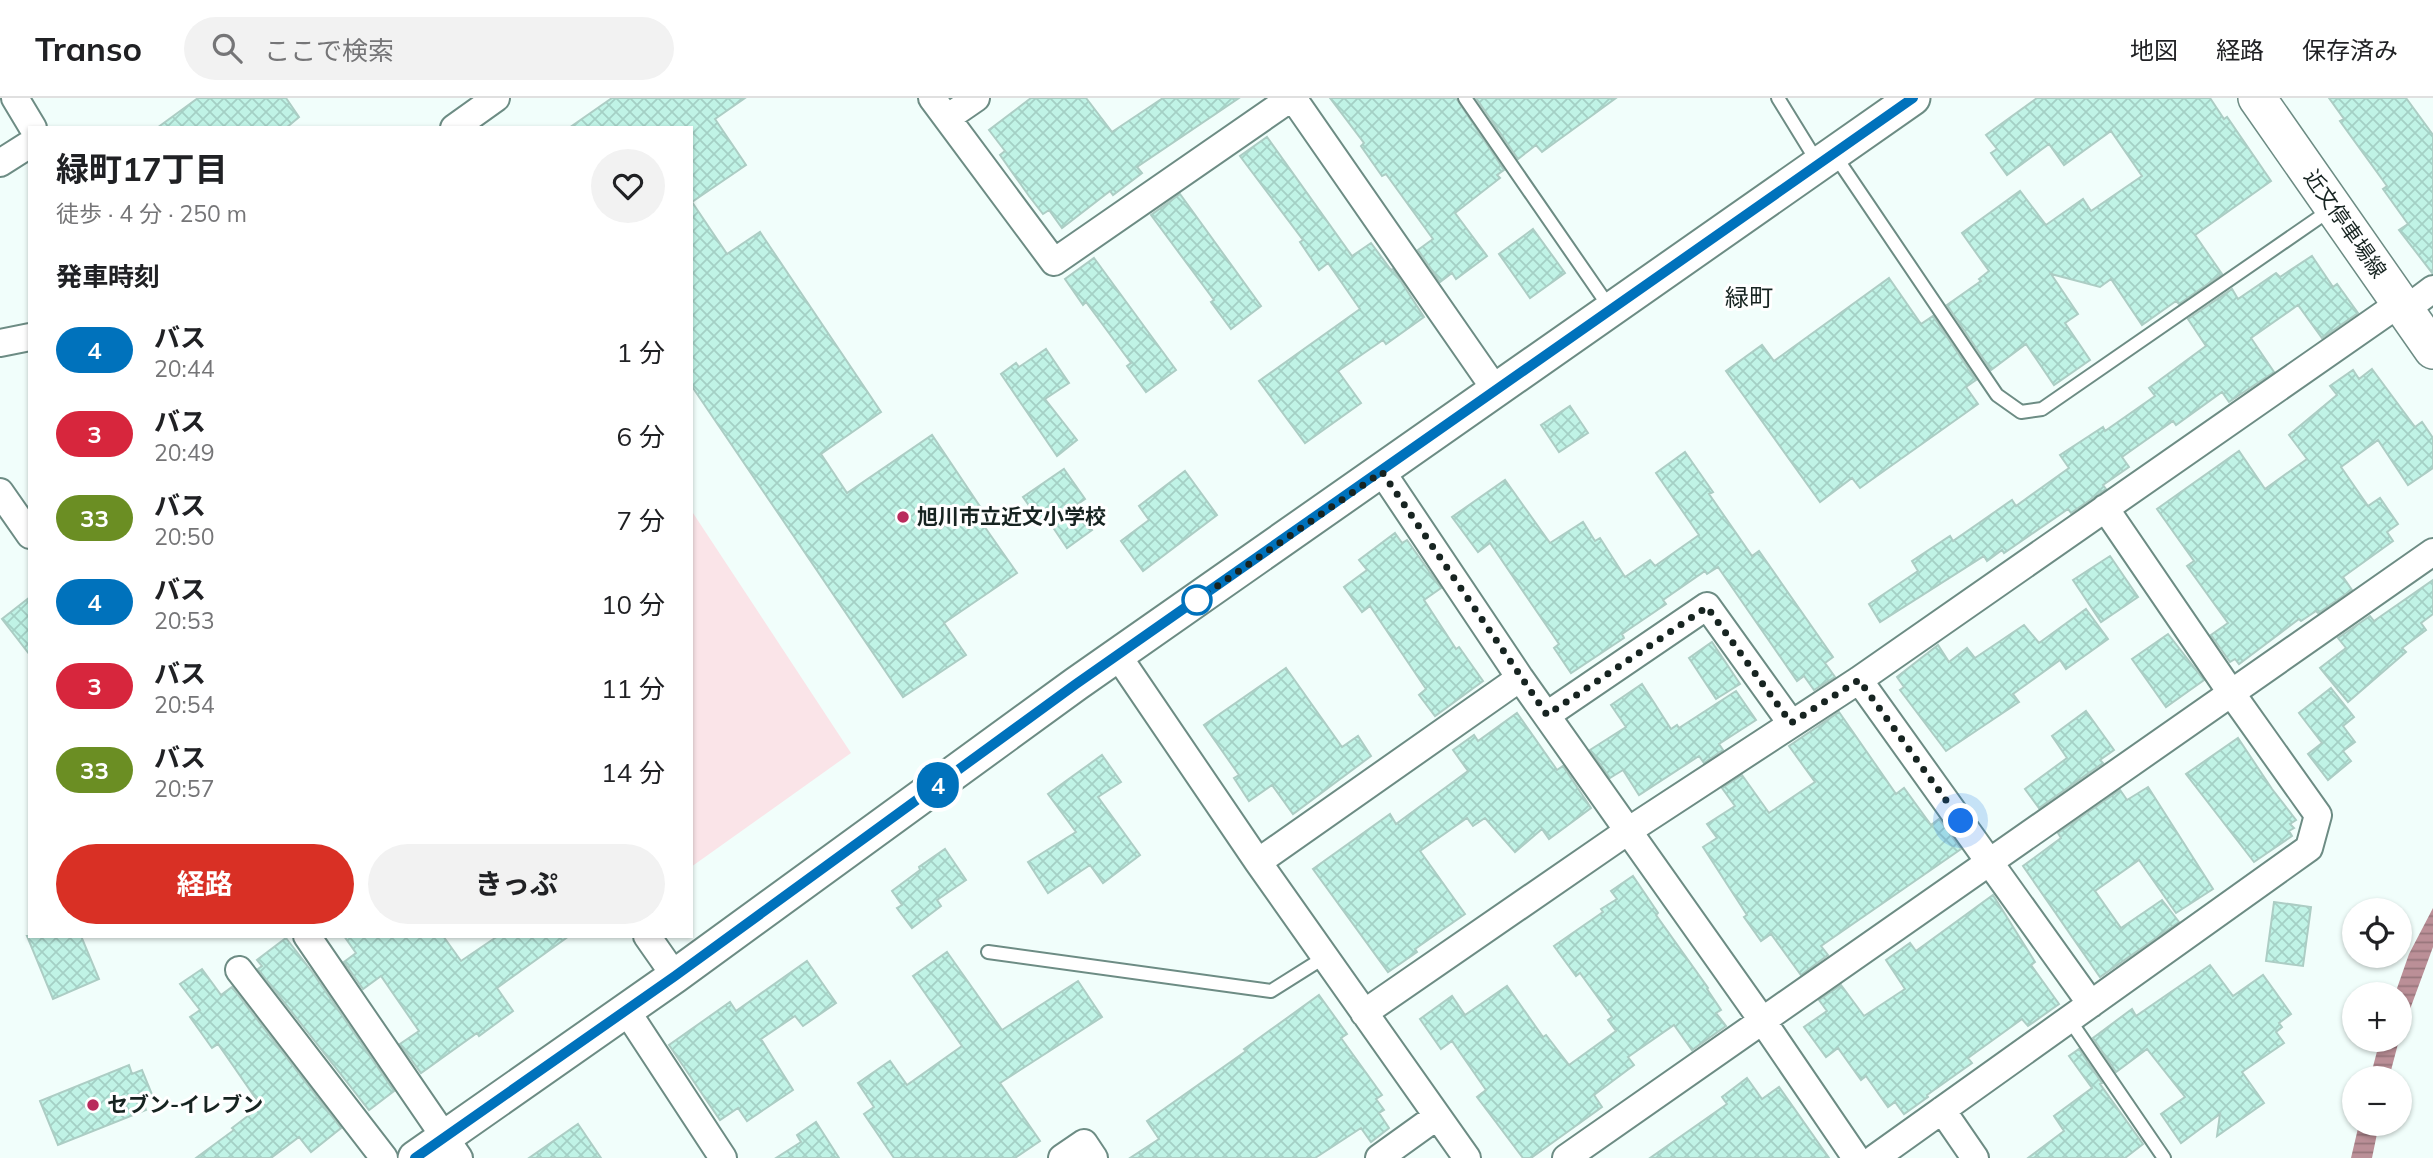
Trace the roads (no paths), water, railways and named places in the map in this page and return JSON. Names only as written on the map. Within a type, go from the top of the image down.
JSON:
[{"type":"main road","name":"近文停車場線","points":[[2257,98],[2333,207],[2412,301],[2433,350]]},
{"type":"street","points":[[15,98],[32,126]]},
{"type":"street","points":[[457,126],[496,98]]},
{"type":"street","points":[[976,98],[940,108],[1054,262],[1292,98],[1495,389]]},
{"type":"street","points":[[415,1158],[452,1148],[626,1010],[1118,656],[1913,98]]},
{"type":"street","points":[[0,163],[28,145]]},
{"type":"street","points":[[1364,1013],[1628,831],[1859,680],[2105,508],[2412,301]]},
{"type":"street","points":[[0,343],[28,337]]},
{"type":"street","points":[[1382,472],[1520,678],[1762,1020],[1856,1158]]},
{"type":"street","points":[[0,492],[28,532]]},
{"type":"street","points":[[1875,1158],[2309,848],[2318,815],[2105,508]]},
{"type":"street","points":[[1566,1158],[2433,552]]},
{"type":"street","points":[[1547,715],[1707,607],[1791,723]]},
{"type":"street","points":[[1118,656],[1258,862],[1436,1118],[1467,1158]]},
{"type":"street","points":[[1258,862],[1520,678]]},
{"type":"street","points":[[1859,680],[2091,1004]]},
{"type":"street","points":[[308,938],[452,1148]]},
{"type":"street","points":[[648,938],[675,976]]},
{"type":"street","points":[[239,970],[384,1158]]},
{"type":"street","points":[[626,1010],[723,1158]]},
{"type":"street","points":[[1942,1111],[1975,1158]]},
{"type":"street","points":[[1379,1158],[1436,1118]]},
{"type":"street","points":[[1062,1158],[1084,1143],[1094,1158]]},
{"type":"lane","points":[[1465,98],[1611,309]]},
{"type":"lane","points":[[1778,98],[1826,159],[1997,395],[2021,412],[2042,409],[2333,207]]},
{"type":"lane","points":[[988,952],[1271,991],[1325,957]]},
{"type":"lane","points":[[2069,1019],[2164,1158]]},
{"type":"place","name":"旭川市立近文小学校","points":[[903,517]]},
{"type":"place","name":"セブン-イレブン","points":[[93,1105]]},
{"type":"district","name":"緑町","points":[[1749,298]]}]
